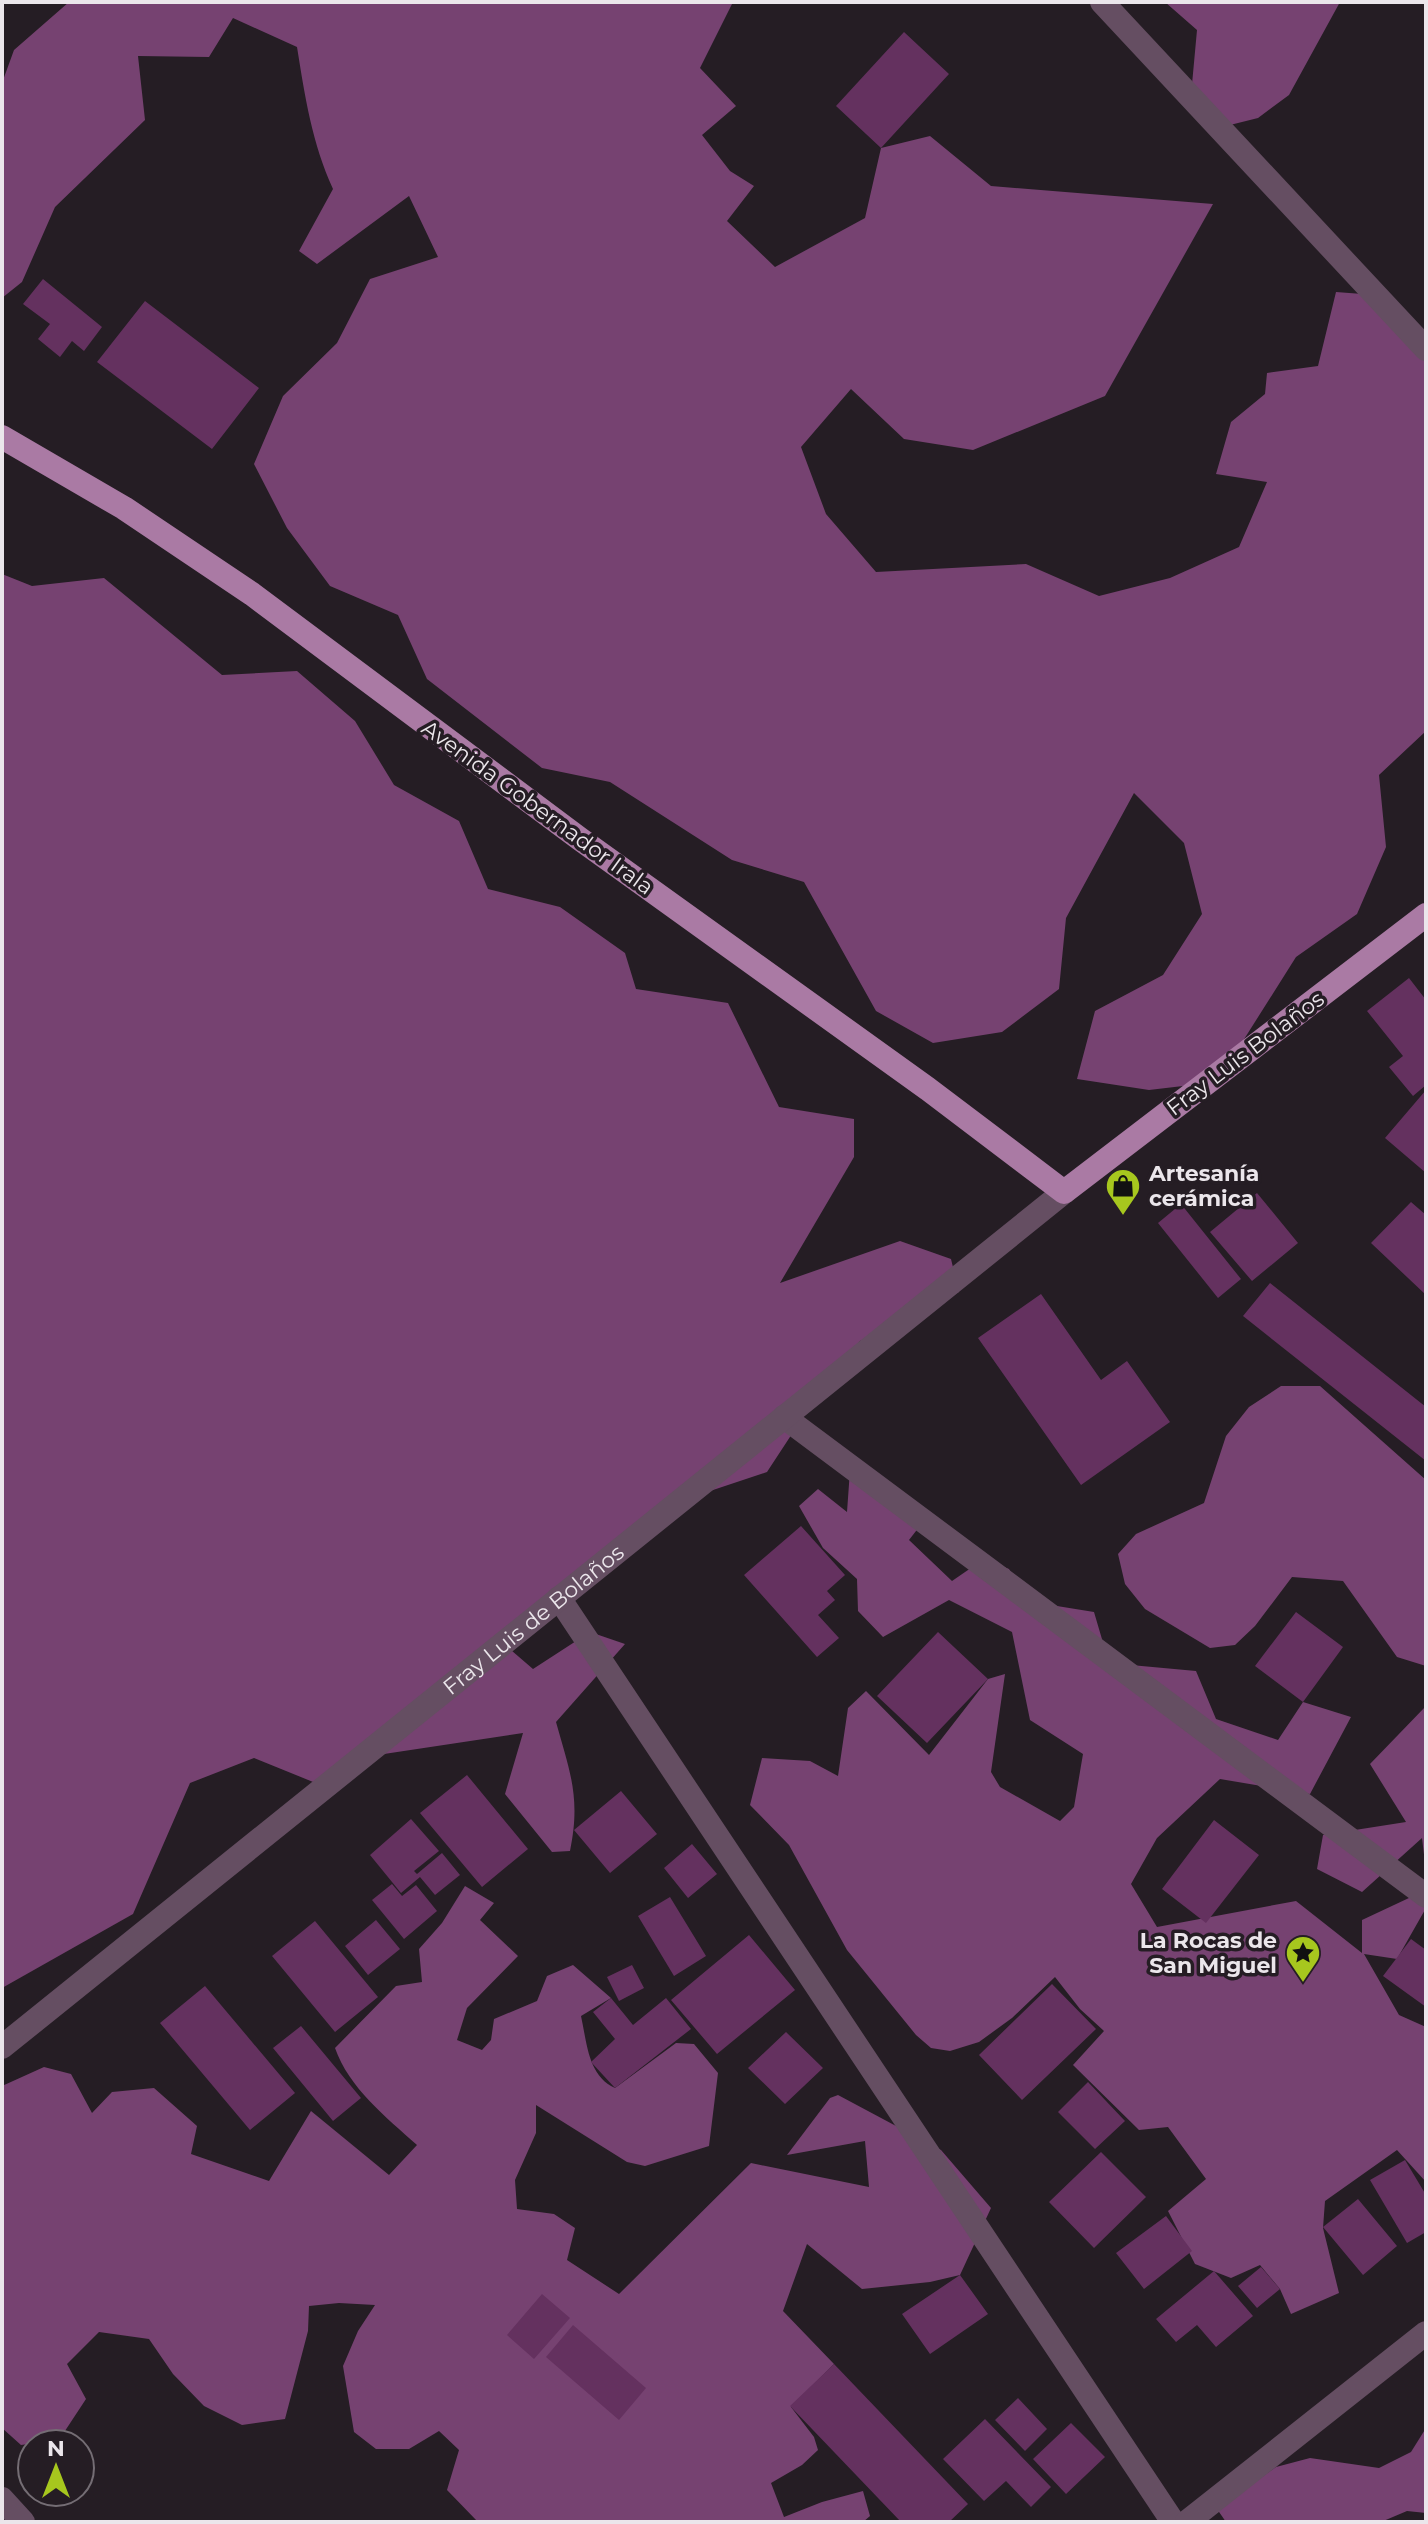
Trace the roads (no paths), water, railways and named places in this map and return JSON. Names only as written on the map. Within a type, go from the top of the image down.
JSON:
[{"type":"main road","name":"Avenida Gobernador Irala","points":[[2,437],[124,508],[252,594],[580,839],[928,1089],[1064,1192]]},
{"type":"main road","name":"Fray Luis Bolaños","points":[[1064,1192],[1426,915]]},
{"type":"street","points":[[1102,2],[1426,349]]},
{"type":"street","name":"Fray Luis de Bolaños","points":[[2,2047],[1064,1192]]},
{"type":"street","points":[[784,1417],[1426,1896]]},
{"type":"street","points":[[559,1598],[1173,2522]]},
{"type":"street","points":[[1187,2522],[1426,2333]]},
{"type":"street","points":[[2,2499],[23,2522]]},
{"type":"place","name":"Artesanía cerámica","points":[[1123,1217]]},
{"type":"place","name":"La Rocas de San Miguel","points":[[1303,1984]]}]
